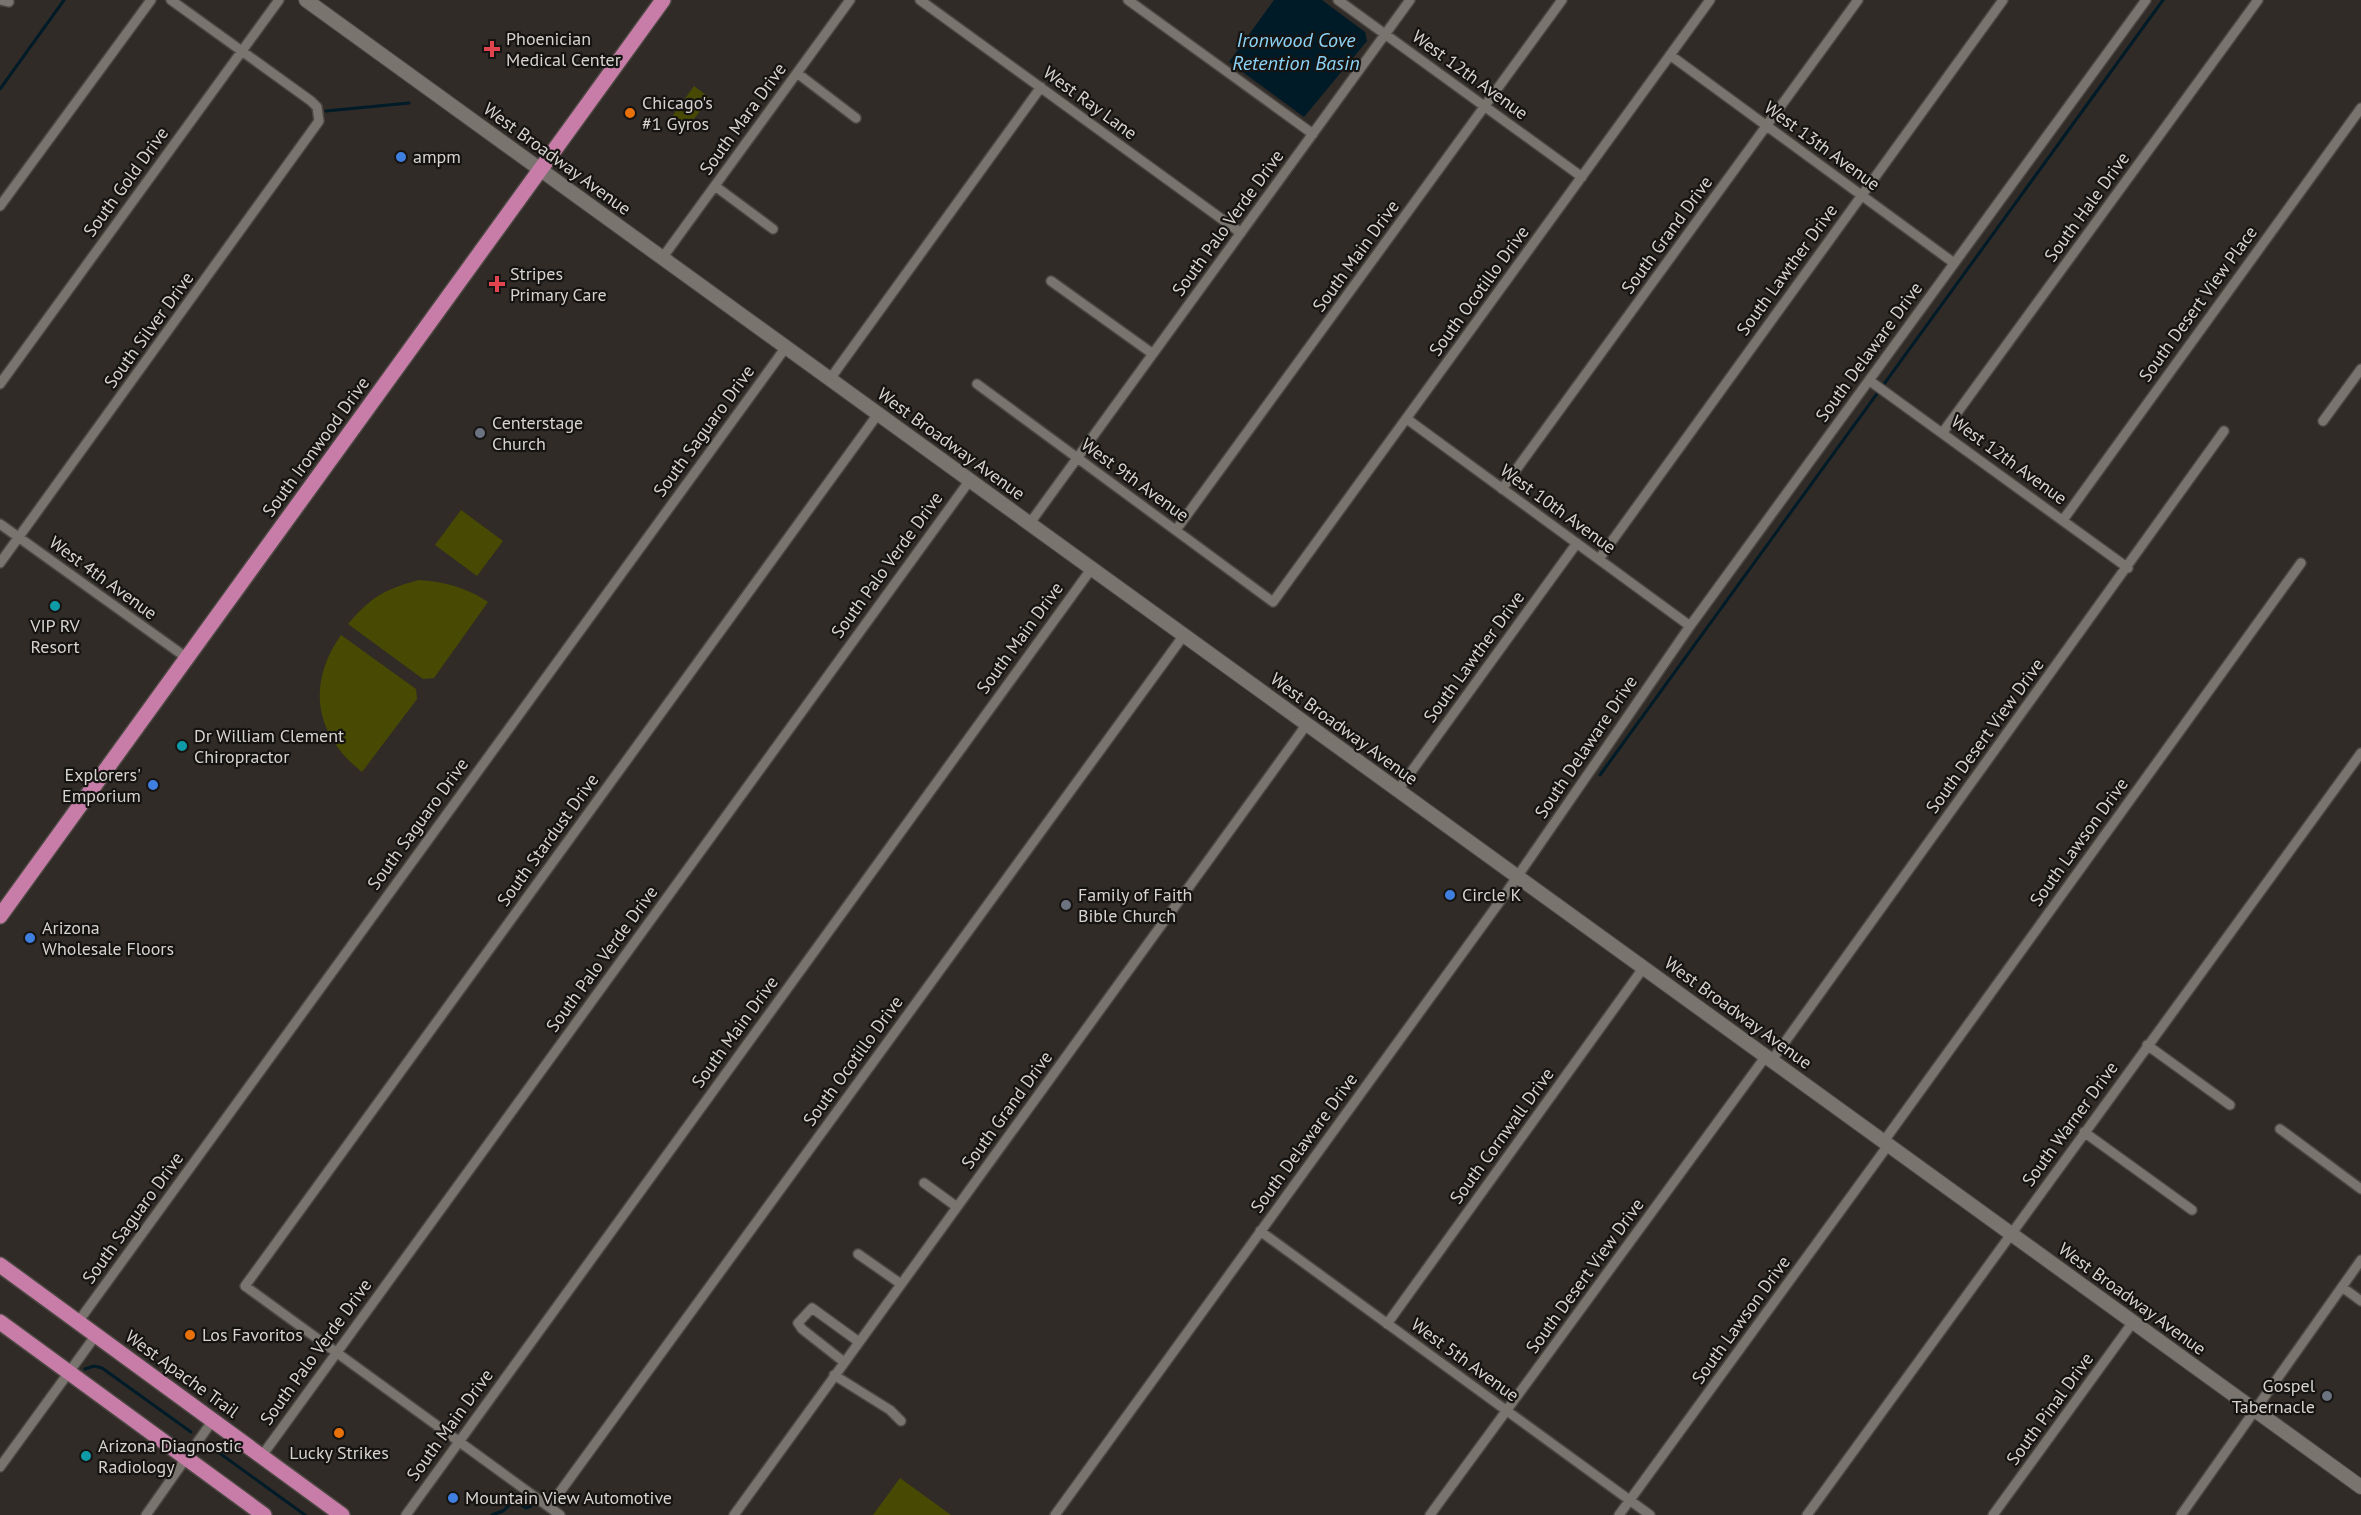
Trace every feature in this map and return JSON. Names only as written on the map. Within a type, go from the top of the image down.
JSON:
[{"type":"main road","name":"West Broadway Avenue","points":[[306,0],[2361,1487]]},
{"type":"main road","name":"South Ironwood Drive","points":[[0,916],[663,0]]},
{"type":"main road","name":"West Apache Trail","points":[[0,1265],[342,1515]]},
{"type":"main road","points":[[0,1322],[264,1515]]},
{"type":"street","points":[[0,206],[151,0]]},
{"type":"street","points":[[171,0],[242,52]]},
{"type":"street","name":"South Gold Drive","points":[[0,384],[279,0]]},
{"type":"street","name":"South Mara Drive","points":[[663,257],[850,0]]},
{"type":"street","name":"West Ray Lane","points":[[920,0],[1241,233]]},
{"type":"street","points":[[1128,0],[1313,134]]},
{"type":"street","name":"West 12th Avenue","points":[[1338,0],[1582,177]]},
{"type":"street","name":"South Palo Verde Drive","points":[[1030,524],[1410,0]]},
{"type":"street","name":"South Main Drive","points":[[1176,530],[1562,0]]},
{"type":"street","name":"South Ocotillo Drive","points":[[1273,602],[1710,0]]},
{"type":"street","name":"South Grand Drive","points":[[1502,489],[1858,0]]},
{"type":"street","name":"South Lawther Drive","points":[[1599,559],[2003,0]]},
{"type":"street","name":"South Delaware Drive","points":[[1055,1515],[1518,876],[1690,626],[1878,386],[1954,263],[2146,0]]},
{"type":"street","name":"South Hale Drive","points":[[1943,432],[2258,0]]},
{"type":"street","name":"South Silver Drive","points":[[0,563],[317,127],[319,114],[311,101],[242,52]]},
{"type":"street","name":"West 13th Avenue","points":[[1670,55],[1954,263]]},
{"type":"street","points":[[797,73],[856,118]]},
{"type":"street","points":[[830,379],[1041,87]]},
{"type":"street","name":"South Desert View Place","points":[[2063,520],[2361,108]]},
{"type":"street","points":[[715,186],[773,229]]},
{"type":"street","points":[[1051,281],[1153,354]]},
{"type":"street","name":"South Saguaro Drive","points":[[78,1322],[786,347]]},
{"type":"street","points":[[2323,421],[2361,369]]},
{"type":"street","name":"West 9th Avenue","points":[[977,384],[1273,602]]},
{"type":"street","name":"West 12th Avenue","points":[[1878,386],[2128,568]]},
{"type":"street","name":"South Stardust Drive","points":[[336,1352],[244,1286],[878,414]]},
{"type":"street","name":"West 10th Avenue","points":[[1407,419],[1690,626]]},
{"type":"street","name":"South Desert View Drive","points":[[1430,1515],[2128,568],[2224,431]]},
{"type":"street","name":"South Palo Verde Drive","points":[[261,1457],[970,480]]},
{"type":"street","name":"West 4th Avenue","points":[[0,524],[187,658]]},
{"type":"street","name":"South Lawther Drive","points":[[1398,790],[1577,543]]},
{"type":"street","name":"South Lawson Drive","points":[[1619,1515],[2301,563]]},
{"type":"street","name":"South Main Drive","points":[[406,1515],[1092,568]]},
{"type":"street","name":"South Ocotillo Drive","points":[[549,1507],[1184,634]]},
{"type":"street","name":"South Grand Drive","points":[[734,1515],[1307,724]]},
{"type":"street","name":"South Warner Drive","points":[[1807,1515],[2361,753]]},
{"type":"street","name":"South Cornwall Drive","points":[[1387,1324],[1644,967]]},
{"type":"street","points":[[2147,1045],[2230,1105]]},
{"type":"street","points":[[2280,1129],[2361,1189]]},
{"type":"street","points":[[2084,1132],[2192,1210]]},
{"type":"street","points":[[924,1183],[957,1206]]},
{"type":"street","name":"West 5th Avenue","points":[[1260,1231],[1650,1515]]},
{"type":"street","points":[[858,1254],[901,1284]]},
{"type":"street","points":[[2181,1515],[2361,1260]]},
{"type":"street","points":[[2342,1287],[2361,1301]]},
{"type":"street","points":[[844,1362],[802,1329],[798,1323],[812,1308],[859,1342]]},
{"type":"street","name":"South Pinal Drive","points":[[1993,1515],[2133,1322]]},
{"type":"street","points":[[0,1467],[96,1335]]},
{"type":"street","points":[[336,1352],[560,1515]]},
{"type":"street","points":[[834,1375],[890,1410],[901,1421]]},
{"type":"street","points":[[146,1515],[213,1420]]},
{"type":"shaded area","points":[[694,86],[710,98],[683,133],[668,122]]},
{"type":"shaded area","points":[[461,510],[503,541],[477,576],[435,545]]},
{"type":"shaded area","points":[[419,580],[455,586],[488,602],[434,678],[423,679],[348,624],[379,595]]},
{"type":"shaded area","points":[[341,635],[416,689],[417,699],[362,772],[346,758],[334,742],[325,726],[321,708],[320,691],[323,672]]},
{"type":"shaded area","points":[[900,1478],[951,1515],[873,1515]]},
{"type":"water","name":"Ironwood Cove Retention Basin","points":[[1274,0],[1322,0],[1365,32],[1367,41],[1304,117],[1229,62]]},
{"type":"waterway","points":[[0,89],[64,0]]},
{"type":"waterway","points":[[1600,775],[2163,0]]},
{"type":"waterway","points":[[326,111],[409,103]]},
{"type":"waterway","points":[[85,1369],[94,1366],[102,1368],[191,1432]]},
{"type":"waterway","points":[[207,1444],[305,1515]]},
{"type":"waterway","points":[[492,1515],[503,1511],[514,1501],[526,1508],[531,1506]]},
{"type":"place","name":"Phoenician Medical Center","points":[[492,49]]},
{"type":"place","name":"Chicago's #1 Gyros","points":[[630,113]]},
{"type":"place","name":"ampm","points":[[401,157]]},
{"type":"place","name":"Stripes Primary Care","points":[[497,284]]},
{"type":"place","name":"Centerstage Church","points":[[480,433]]},
{"type":"place","name":"VIP RV Resort","points":[[55,606]]},
{"type":"place","name":"Dr William Clement Chiropractor","points":[[182,746]]},
{"type":"place","name":"Explorers' Emporium","points":[[153,785]]},
{"type":"place","name":"Circle K","points":[[1450,895]]},
{"type":"place","name":"Family of Faith Bible Church","points":[[1066,905]]},
{"type":"place","name":"Arizona Wholesale Floors","points":[[30,938]]},
{"type":"place","name":"Los Favoritos","points":[[190,1335]]},
{"type":"place","name":"Gospel Tabernacle","points":[[2327,1396]]},
{"type":"place","name":"Lucky Strikes","points":[[339,1433]]},
{"type":"place","name":"Arizona Diagnostic Radiology","points":[[86,1456]]},
{"type":"place","name":"Mountain View Automotive","points":[[453,1498]]}]
